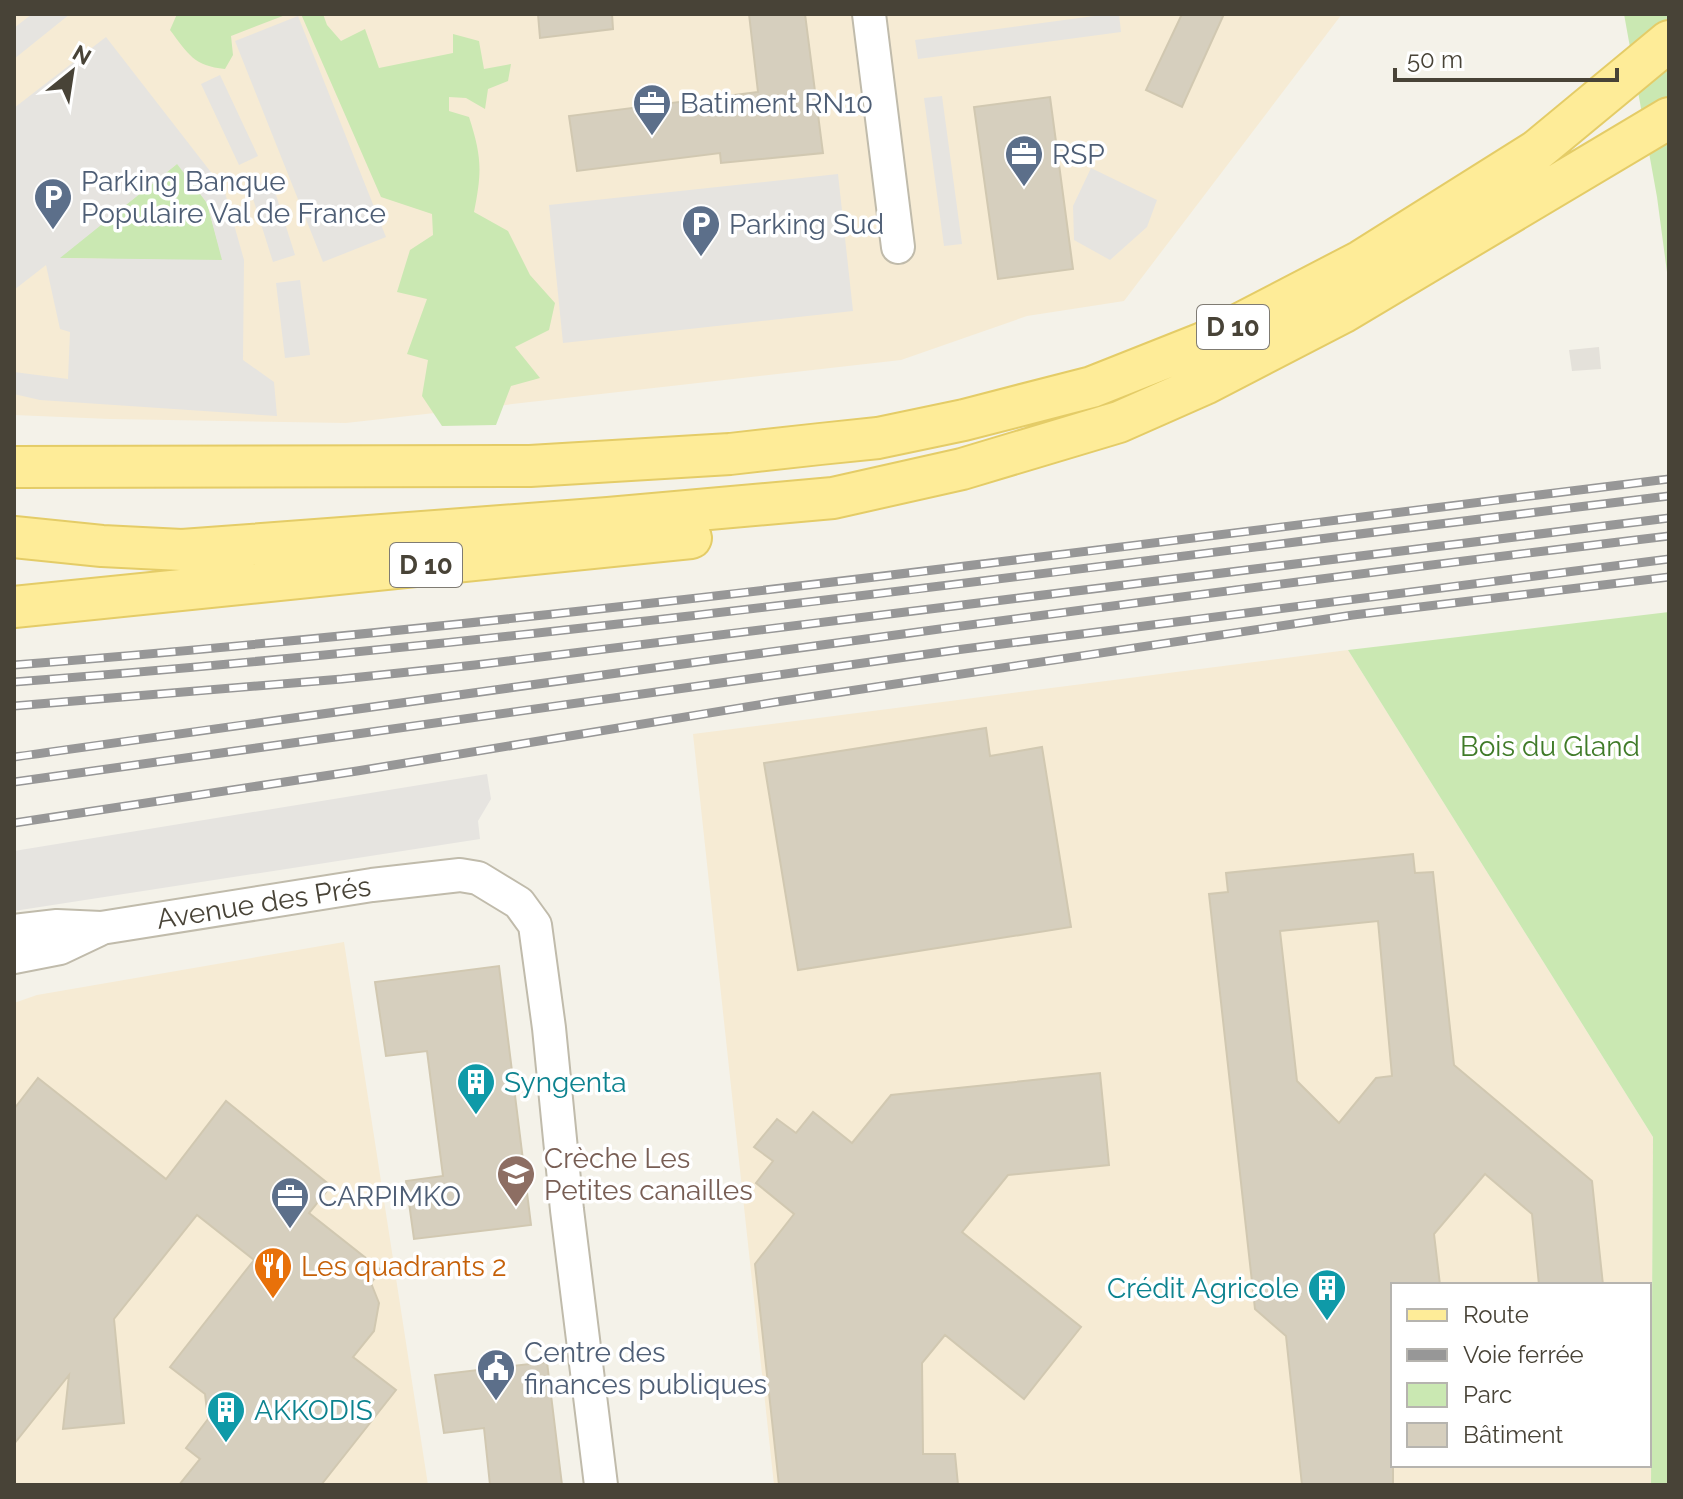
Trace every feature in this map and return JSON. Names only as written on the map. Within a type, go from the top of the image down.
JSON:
[{"type":"main road","name":"D 10","points":[[14,467],[530,466],[730,454],[878,438],[993,413],[1092,387],[1203,343],[1361,261],[1536,151],[1669,41]]},
{"type":"main road","name":"D 10","points":[[14,607],[734,534],[833,498],[962,469],[1066,439],[1119,422],[1205,384],[1342,313],[1669,118]]},
{"type":"main road","name":"D 10","points":[[14,537],[182,550],[833,498]]},
{"type":"street","points":[[869,14],[898,247]]},
{"type":"street","name":"Avenue des Prés","points":[[14,931],[57,926],[101,928],[425,877],[460,875],[478,878],[519,903],[535,925],[601,1485]]},
{"type":"street","name":"Avenue des Prés","points":[[14,957],[60,948],[101,928]]},
{"type":"shaded area","points":[[14,14],[1342,14],[1124,301],[1027,316],[901,360],[346,423],[14,415]]},
{"type":"shaded area","points":[[32,14],[70,14],[14,59],[14,28]]},
{"type":"shaded area","points":[[1119,14],[1121,32],[918,59],[915,40]]},
{"type":"shaded area","name":"Parking Banque Populaire Val de France","points":[[298,16],[386,237],[323,262],[235,41]]},
{"type":"shaded area","name":"Parking Banque Populaire Val de France","points":[[106,37],[224,189],[244,260],[243,360],[274,382],[277,416],[40,400],[14,394],[14,372],[68,379],[70,332],[60,329],[46,265],[14,290],[14,108]],"holes":[[[177,164],[207,203],[222,260],[60,258]]]},
{"type":"shaded area","name":"Parking Banque Populaire Val de France","points":[[220,75],[258,156],[239,165],[201,84]]},
{"type":"shaded area","points":[[942,96],[962,244],[944,246],[924,98]]},
{"type":"shaded area","points":[[1091,168],[1157,200],[1147,227],[1110,260],[1074,240],[1073,206]]},
{"type":"shaded area","name":"Parking Sud","points":[[838,174],[853,311],[563,343],[549,205]]},
{"type":"shaded area","name":"Parking Banque Populaire Val de France","points":[[271,179],[295,255],[273,262],[249,186]]},
{"type":"shaded area","name":"Parking Banque Populaire Val de France","points":[[300,280],[310,355],[285,358],[276,283]]},
{"type":"shaded area","points":[[1599,347],[1601,369],[1572,371],[1569,350]]},
{"type":"shaded area","points":[[1348,650],[1653,1137],[1651,1485],[774,1485],[693,734]]},
{"type":"shaded area","points":[[487,774],[491,799],[478,821],[480,839],[14,911],[14,851]]},
{"type":"shaded area","points":[[344,942],[428,1485],[14,1485],[14,1003],[37,995]]},
{"type":"green space","points":[[177,14],[288,14],[231,36],[233,55],[225,69],[199,62],[187,52],[170,30]]},
{"type":"green space","points":[[301,14],[323,14],[327,25],[341,41],[365,29],[379,68],[453,53],[453,34],[479,41],[484,69],[511,64],[508,81],[488,89],[485,109],[466,98],[449,97],[449,111],[469,117],[476,143],[479,175],[474,212],[508,231],[530,275],[555,303],[549,330],[515,347],[540,378],[511,386],[496,425],[442,426],[422,396],[428,360],[407,354],[427,299],[397,292],[410,250],[433,235],[432,214],[381,197]]},
{"type":"green space","points":[[1624,14],[1669,14],[1669,287],[1657,197]]},
{"type":"green space","points":[[178,163],[207,203],[223,261],[59,258]]},
{"type":"green space","name":"Bois du Gland","points":[[1669,612],[1669,1485],[1651,1485],[1653,1137],[1348,650]]},
{"type":"building","points":[[538,14],[612,14],[613,29],[540,38]]},
{"type":"building","points":[[749,14],[805,14],[823,153],[721,163],[720,153],[577,171],[569,116],[758,92]]},
{"type":"building","points":[[1182,14],[1224,14],[1182,107],[1146,90]]},
{"type":"building","name":"RSP","points":[[1050,97],[1073,269],[998,279],[974,107]]},
{"type":"building","points":[[986,728],[990,756],[1042,747],[1071,927],[798,970],[764,763]]},
{"type":"building","points":[[1413,854],[1415,873],[1433,872],[1454,1065],[1592,1181],[1603,1283],[1539,1283],[1532,1214],[1485,1174],[1434,1234],[1440,1283],[1391,1283],[1393,1485],[1302,1485],[1286,1336],[1255,1309],[1209,894],[1228,892],[1226,873]],"holes":[[[1378,921],[1392,1076],[1376,1078],[1339,1123],[1297,1081],[1280,931]]]},
{"type":"building","name":"Syngenta","points":[[499,966],[531,1225],[414,1239],[406,1181],[443,1176],[427,1051],[386,1056],[375,982]]},
{"type":"building","points":[[1100,1073],[1109,1165],[1008,1175],[962,1232],[1081,1327],[1024,1399],[945,1335],[922,1363],[923,1454],[955,1454],[958,1485],[779,1485],[755,1264],[794,1214],[756,1183],[773,1161],[754,1147],[777,1119],[796,1133],[813,1112],[852,1143],[891,1095]]},
{"type":"building","points":[[38,1078],[166,1179],[226,1101],[331,1186],[309,1213],[381,1270],[371,1283],[379,1303],[374,1331],[353,1357],[396,1390],[321,1485],[179,1485],[200,1459],[186,1448],[208,1419],[205,1394],[170,1367],[254,1260],[197,1215],[114,1319],[124,1423],[63,1429],[69,1375],[14,1444],[14,1109]]},
{"type":"building","name":"Centre des finances publiques","points":[[547,1362],[562,1485],[490,1485],[484,1428],[444,1433],[435,1375]]},
{"type":"railway","points":[[14,665],[635,605],[1669,479]]},
{"type":"railway","points":[[14,682],[222,665],[636,622],[1669,496]]},
{"type":"railway","points":[[14,706],[475,665],[1669,518]]},
{"type":"railway","points":[[14,757],[1048,615],[1669,536]]},
{"type":"railway","points":[[14,782],[956,650],[1669,559]]},
{"type":"railway","points":[[14,823],[357,771],[776,702],[1353,615],[1669,577]]},
{"type":"place","name":"Batiment RN10","points":[[652,137]]},
{"type":"place","name":"RSP","points":[[1024,188]]},
{"type":"place","name":"Parking Banque Populaire Val de France","points":[[53,231]]},
{"type":"place","name":"Parking Sud","points":[[701,258]]},
{"type":"place","name":"Syngenta","points":[[476,1116]]},
{"type":"place","name":"Crèche Les Petites canailles","points":[[516,1208]]},
{"type":"place","name":"CARPIMKO","points":[[290,1230]]},
{"type":"place","name":"Les quadrants 2","points":[[273,1300]]},
{"type":"place","name":"Crédit Agricole","points":[[1327,1322]]},
{"type":"place","name":"Centre des finances publiques","points":[[496,1402]]},
{"type":"place","name":"AKKODIS","points":[[226,1444]]}]
